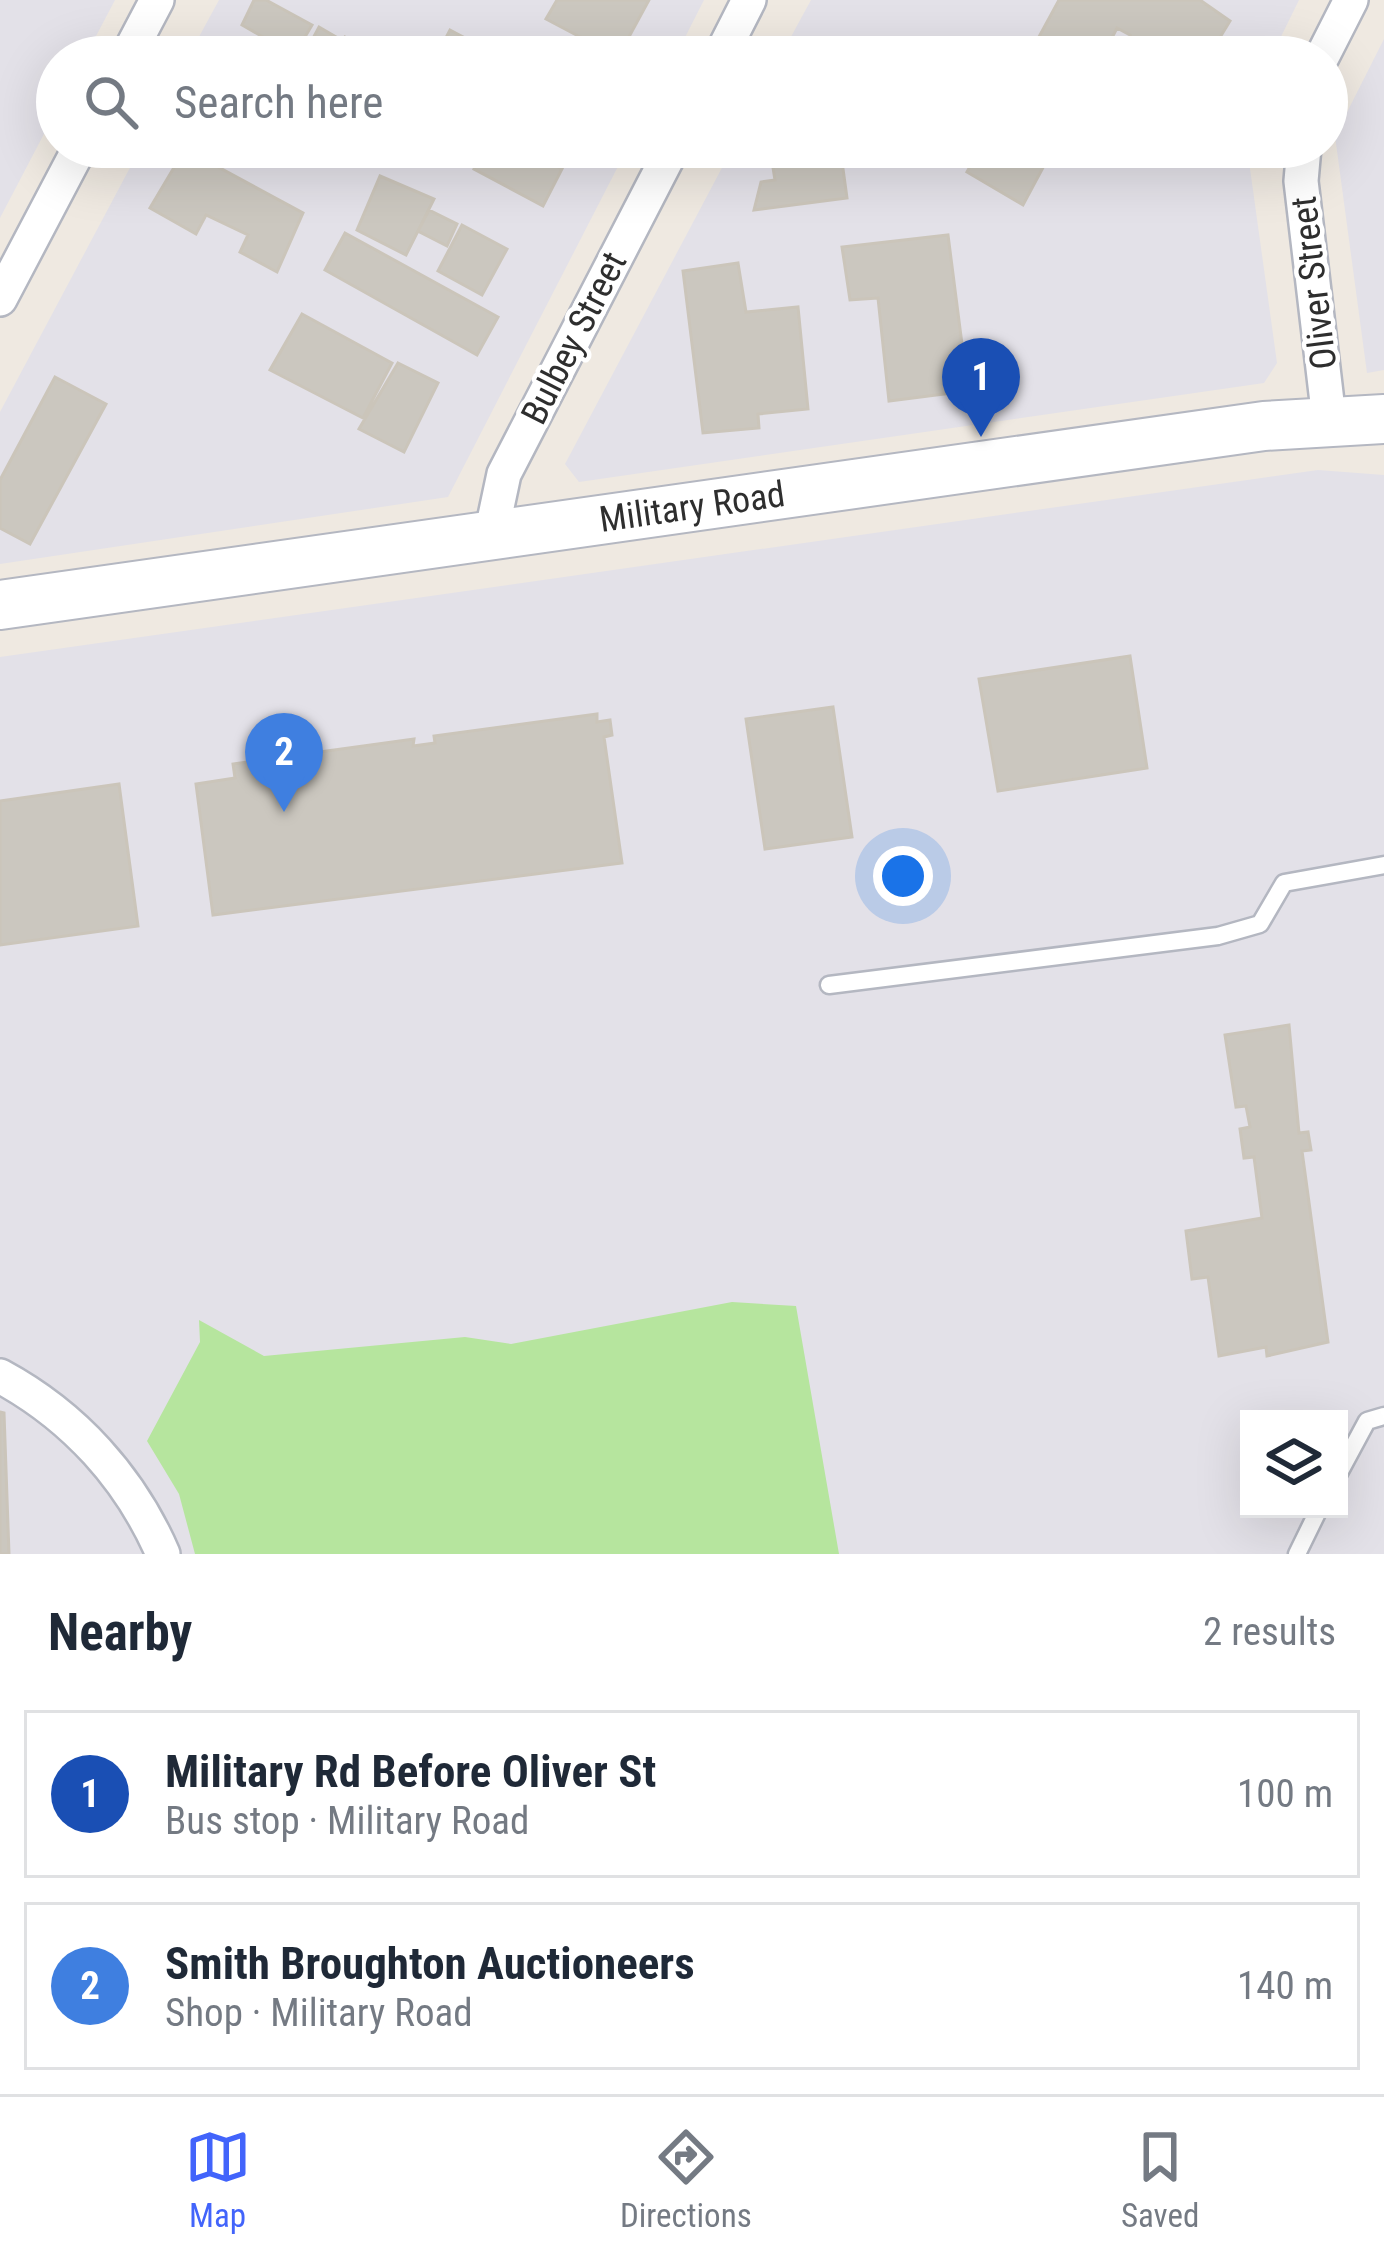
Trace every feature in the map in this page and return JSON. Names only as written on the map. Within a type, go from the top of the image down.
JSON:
[{"type":"main road","name":"Military Road","points":[[0,605],[1329,419],[1384,419]]},
{"type":"street","points":[[139,36],[158,0]]},
{"type":"street","points":[[731,36],[749,0]]},
{"type":"street","points":[[1333,36],[1351,0]]},
{"type":"street","points":[[0,299],[69,168]]},
{"type":"street","name":"Bulbey Street","points":[[491,535],[504,474],[662,168]]},
{"type":"street","name":"Oliver Street","points":[[1302,168],[1329,419]]},
{"type":"street","points":[[2,1378],[41,1402],[108,1462],[140,1501],[163,1554]]},
{"type":"lane","points":[[829,985],[1218,936],[1260,924],[1284,883],[1384,865]]},
{"type":"lane","points":[[1348,1456],[1367,1421],[1384,1416]]},
{"type":"lane","points":[[1297,1554],[1315,1518]]},
{"type":"shaded area","points":[[0,0],[115,0],[96,36],[36,36],[36,149],[0,218]]},
{"type":"shaded area","points":[[219,0],[704,0],[686,36],[199,36]]},
{"type":"shaded area","points":[[811,0],[1299,0],[1281,36],[791,36]]},
{"type":"shaded area","points":[[1384,39],[1384,370],[1367,373],[1339,168],[1348,168],[1348,110]]},
{"type":"shaded area","points":[[130,168],[617,168],[448,497],[0,564],[0,412]]},
{"type":"shaded area","points":[[722,168],[1250,168],[1277,363],[1264,383],[579,482],[565,464]]},
{"type":"shaded area","points":[[1318,470],[1384,475],[1384,1554],[0,1554],[0,657]]},
{"type":"green space","points":[[732,1302],[796,1306],[839,1554],[195,1554],[179,1494],[147,1441],[200,1342],[199,1320],[264,1356],[465,1337],[511,1344]]},
{"type":"building","points":[[254,0],[266,0],[312,25],[305,36],[261,36],[242,25]]},
{"type":"building","points":[[557,0],[649,0],[629,36],[578,36],[546,19]]},
{"type":"building","points":[[1059,0],[1200,0],[1230,21],[1221,36],[1129,36],[1117,28],[1113,36],[1039,36]]},
{"type":"building","points":[[319,27],[334,36],[314,36]]},
{"type":"building","points":[[174,168],[220,168],[303,213],[277,272],[240,252],[248,235],[206,215],[196,234],[150,208]]},
{"type":"building","points":[[560,168],[562,169],[543,206],[474,169]]},
{"type":"building","points":[[773,168],[843,168],[847,198],[754,210],[761,182],[775,180]]},
{"type":"building","points":[[969,168],[1043,168],[1023,205],[967,172]]},
{"type":"building","points":[[380,176],[434,199],[406,255],[357,230]]},
{"type":"building","points":[[429,210],[457,224],[447,246],[418,231]]},
{"type":"building","points":[[462,225],[507,249],[482,295],[438,271]]},
{"type":"building","points":[[345,233],[498,317],[477,355],[325,270]]},
{"type":"building","points":[[948,235],[968,391],[889,401],[878,298],[850,300],[842,247]]},
{"type":"building","points":[[738,263],[746,312],[798,307],[808,409],[758,414],[759,428],[703,433],[683,271]]},
{"type":"building","points":[[302,314],[392,363],[363,418],[270,370]]},
{"type":"building","points":[[398,363],[438,383],[404,452],[359,429]]},
{"type":"building","points":[[55,377],[106,404],[30,544],[0,528],[0,480]]},
{"type":"building","points":[[1130,656],[1147,768],[998,791],[979,679]]},
{"type":"building","points":[[833,707],[852,837],[765,849],[746,719]]},
{"type":"building","points":[[597,714],[597,722],[610,720],[612,735],[604,737],[622,863],[213,915],[196,784],[235,778],[233,764],[414,739],[413,746],[435,743],[434,736]]},
{"type":"building","points":[[119,784],[138,926],[0,945],[0,801]]},
{"type":"building","points":[[1289,1025],[1299,1133],[1308,1132],[1311,1150],[1302,1151],[1328,1342],[1267,1356],[1266,1347],[1219,1356],[1208,1277],[1192,1279],[1186,1231],[1262,1218],[1254,1157],[1244,1158],[1240,1129],[1250,1127],[1246,1106],[1236,1107],[1225,1035]]},
{"type":"building","points":[[0,1412],[4,1413],[9,1554],[0,1554]]},
{"type":"place","name":"Military Rd Before Oliver St","points":[[981,437]]},
{"type":"place","name":"Smith Broughton Auctioneers","points":[[284,812]]}]
